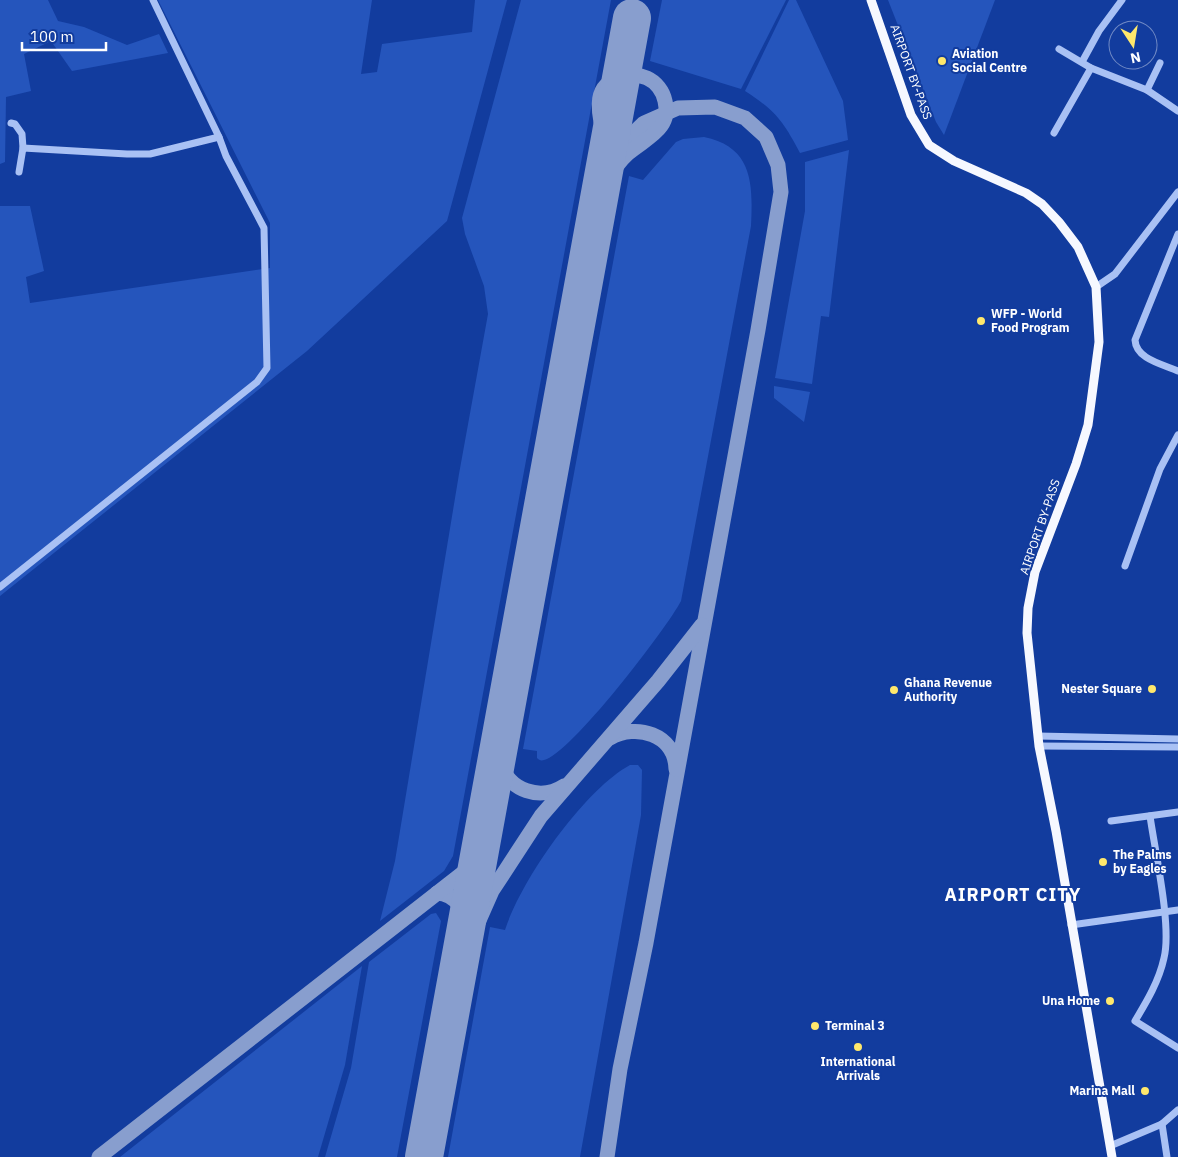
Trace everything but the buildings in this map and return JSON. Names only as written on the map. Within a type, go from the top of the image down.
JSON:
[{"type":"main road","name":"AIRPORT BY-PASS","points":[[871,0],[911,114],[929,145],[954,161],[1002,181],[1026,193],[1042,204],[1078,247],[1096,287],[1099,342],[1088,425],[1076,464],[1040,557],[1028,608],[1028,655],[1039,746],[1056,831],[1112,1157]]},
{"type":"street","points":[[0,587],[257,382],[267,368],[264,228],[226,156],[219,137],[153,0]]},
{"type":"street","points":[[1082,62],[1099,31],[1122,0]]},
{"type":"street","points":[[1059,50],[1091,68],[1147,90],[1178,111]]},
{"type":"street","points":[[1147,90],[1160,63]]},
{"type":"street","points":[[1054,133],[1091,68]]},
{"type":"street","points":[[11,123],[15,124],[20,130],[23,148],[19,172]]},
{"type":"street","points":[[23,148],[150,154],[219,137]]},
{"type":"street","points":[[1096,287],[1115,274],[1178,192]]},
{"type":"street","points":[[1178,234],[1135,340],[1135,348],[1139,354],[1178,371]]},
{"type":"street","points":[[1124,566],[1160,469],[1178,435]]},
{"type":"street","points":[[1038,736],[1178,740]]},
{"type":"street","points":[[1039,746],[1178,746]]},
{"type":"street","points":[[1112,822],[1178,812]]},
{"type":"street","points":[[1150,816],[1166,931],[1165,957],[1152,992],[1135,1021],[1178,1048]]},
{"type":"street","points":[[1071,925],[1163,910],[1178,910]]},
{"type":"street","points":[[1110,1146],[1162,1124],[1178,1110]]},
{"type":"street","points":[[1162,1124],[1167,1157]]},
{"type":"shaded area","points":[[0,0],[48,0],[58,21],[84,27],[127,45],[159,34],[168,53],[72,71],[51,41],[24,54],[31,91],[6,97],[5,162],[0,164]]},
{"type":"shaded area","points":[[158,0],[372,0],[361,74],[377,72],[382,44],[472,32],[475,0],[507,0],[447,221],[307,351],[0,596],[0,206],[30,206],[44,271],[26,277],[30,303],[270,268],[270,223]]},
{"type":"shaded area","points":[[521,0],[611,0],[453,856],[444,871],[380,921],[395,861],[459,474],[488,314],[484,286],[465,234],[462,218]]},
{"type":"shaded area","points":[[662,0],[786,0],[741,89],[650,61]]},
{"type":"shaded area","points":[[789,0],[796,0],[843,101],[848,140],[800,153],[778,117],[745,91]]},
{"type":"shaded area","name":"Aviation Social Centre","points":[[888,0],[995,0],[944,135],[936,122]]},
{"type":"shaded area","points":[[704,137],[720,142],[732,149],[741,158],[750,182],[751,226],[681,601],[657,637],[595,715],[557,753],[544,760],[540,760],[537,758],[537,751],[523,749],[629,176],[643,180],[676,142],[683,139]]},
{"type":"shaded area","points":[[849,150],[829,317],[821,316],[812,384],[775,378],[805,211],[805,162]]},
{"type":"shaded area","points":[[774,386],[810,392],[804,422],[774,398]]},
{"type":"shaded area","points":[[630,765],[638,765],[642,770],[641,815],[580,1157],[448,1157],[490,927],[505,930],[525,887],[539,862],[556,838],[593,794],[612,777]]},
{"type":"shaded area","points":[[436,913],[441,921],[397,1157],[325,1157],[351,1068],[369,962],[431,914]]},
{"type":"shaded area","points":[[362,966],[345,1065],[318,1157],[120,1157]]},
{"type":"taxiway","points":[[596,219],[603,189],[614,169],[628,153],[654,134],[663,123],[666,110],[663,94],[656,84],[650,80],[637,75],[624,77],[612,81],[602,92],[599,107],[605,138],[605,161]]},
{"type":"taxiway","points":[[601,182],[618,148],[644,123],[678,108],[715,107],[745,118],[766,137],[778,165],[781,192],[758,330],[646,943],[620,1069],[607,1157]]},
{"type":"taxiway","points":[[458,968],[492,891],[541,816],[658,681],[702,625]]},
{"type":"taxiway","points":[[503,724],[500,758],[505,773],[511,781],[526,791],[536,793],[545,793],[564,786]]},
{"type":"taxiway","points":[[610,738],[631,732],[642,732],[652,735],[662,740],[669,747],[674,757],[676,769]]},
{"type":"taxiway","points":[[99,1157],[463,873],[474,860],[480,847]]},
{"type":"taxiway","points":[[437,893],[450,897],[459,905],[464,917],[465,930]]},
{"type":"runway","points":[[424,1157],[632,18]]},
{"type":"place","name":"Aviation Social Centre","points":[[942,61]]},
{"type":"place","name":"WFP - World Food Program","points":[[981,321]]},
{"type":"place","name":"Nester Square","points":[[1152,689]]},
{"type":"place","name":"Ghana Revenue Authority","points":[[894,690]]},
{"type":"place","name":"The Palms by Eagles","points":[[1103,862]]},
{"type":"place","name":"Una Home","points":[[1110,1001]]},
{"type":"place","name":"Terminal 3","points":[[815,1026]]},
{"type":"place","name":"International Arrivals","points":[[858,1047]]},
{"type":"place","name":"Marina Mall","points":[[1145,1091]]},
{"type":"district","name":"AIRPORT CITY","points":[[1013,895]]}]
